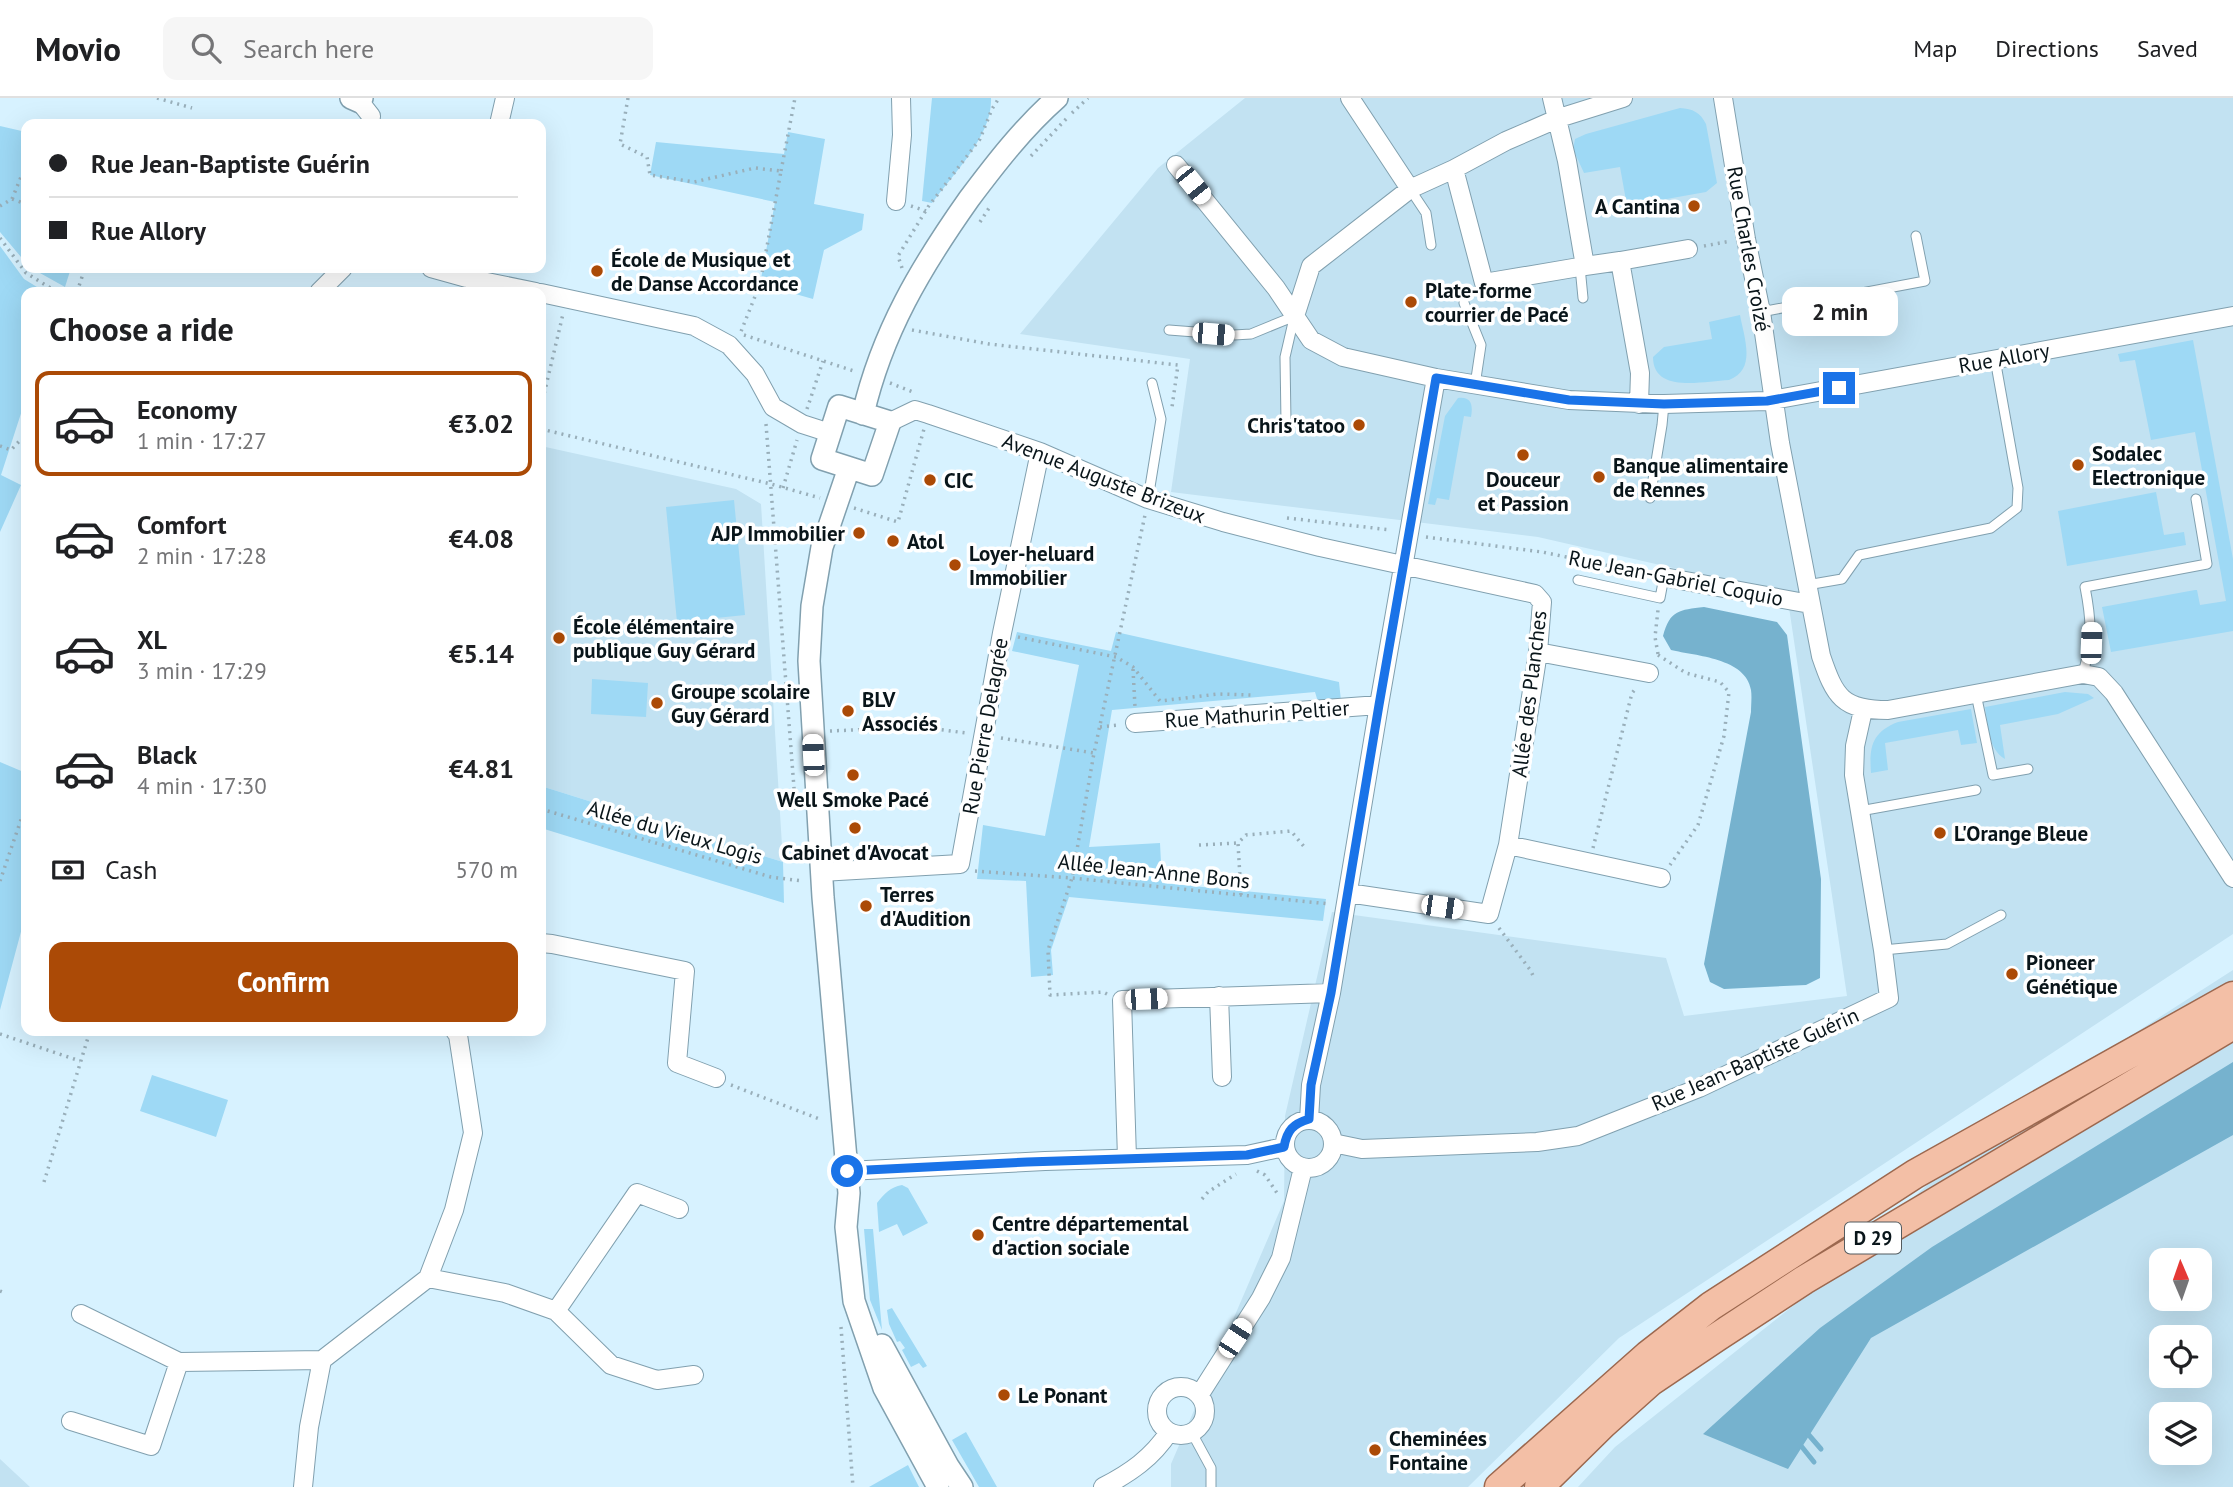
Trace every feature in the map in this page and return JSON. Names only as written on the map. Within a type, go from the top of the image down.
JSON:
[{"type":"main road","name":"D 29","points":[[1511,1487],[1539,1453],[1648,1355],[1711,1307],[1915,1174],[2233,996]]},
{"type":"main road","name":"D 29","points":[[1539,1487],[1650,1382],[1717,1336],[1804,1280],[2233,1025]]},
{"type":"main road","points":[[1499,1487],[1539,1453]]},
{"type":"street","points":[[500,119],[505,98]]},
{"type":"street","points":[[896,201],[902,135],[901,98]]},
{"type":"street","points":[[863,414],[872,377],[902,328],[909,290],[1034,105],[1056,98]]},
{"type":"street","points":[[1350,98],[1410,189]]},
{"type":"street","points":[[1552,98],[1559,118],[1582,266]]},
{"type":"street","points":[[1294,316],[1311,266],[1410,189],[1559,118],[1623,98]]},
{"type":"street","name":"Rue Charles Croizé","points":[[1723,98],[1774,399]]},
{"type":"street","points":[[358,99],[371,119]]},
{"type":"street","name":"Rue Allory","points":[[1176,165],[1276,288],[1311,340],[1343,357],[1436,378],[1569,400],[1664,404],[1774,399],[2233,316]]},
{"type":"street","points":[[1454,169],[1484,283],[1688,249]]},
{"type":"street","points":[[1620,261],[1640,373],[1639,404]]},
{"type":"street","points":[[324,287],[338,273]]},
{"type":"street","points":[[461,278],[507,287]]},
{"type":"street","points":[[546,295],[694,326],[729,345],[754,374],[772,407],[802,424],[830,433]]},
{"type":"street","points":[[1309,1119],[1311,1085],[1331,993],[1436,378]]},
{"type":"street","name":"Rue Jean-Gabriel Coquio","points":[[1774,399],[1821,656],[1830,684],[1844,700],[1863,710]]},
{"type":"street","points":[[839,406],[890,422],[873,475],[822,459],[839,406]]},
{"type":"street","name":"Avenue Auguste Brizeux","points":[[890,422],[915,410],[1040,452],[1148,499],[1223,522],[1405,566]]},
{"type":"street","name":"Rue Pierre Delagrée","points":[[960,863],[1002,633],[1040,452]]},
{"type":"street","points":[[849,468],[822,547],[812,606],[809,661],[812,876],[847,1171],[849,1193],[846,1227],[854,1301],[884,1388],[938,1487]]},
{"type":"street","name":"Allée des Planches","points":[[1405,566],[1535,594],[1542,602],[1538,652],[1508,845],[1489,914]]},
{"type":"street","name":"Rue Jean-Gabriel Coquio","points":[[1664,577],[1810,604]]},
{"type":"street","points":[[1538,652],[1649,673]]},
{"type":"street","points":[[1863,710],[1888,710],[2083,674],[2099,677],[2115,693],[2233,878]]},
{"type":"street","name":"Rue Mathurin Peltier","points":[[1135,723],[1379,705]]},
{"type":"street","name":"Rue Jean-Baptiste Guérin","points":[[1333,1143],[1362,1149],[1538,1142],[1578,1136],[1699,1088],[1889,998],[1854,775],[1855,746],[1863,710]]},
{"type":"street","points":[[1508,845],[1661,877]]},
{"type":"street","points":[[812,876],[960,863]]},
{"type":"street","points":[[1347,899],[1489,914]]},
{"type":"street","points":[[546,943],[685,971],[677,1063],[716,1078]]},
{"type":"street","points":[[1127,1158],[1122,1000],[1331,993]]},
{"type":"street","points":[[1219,996],[1222,1077]]},
{"type":"street","points":[[80,1314],[179,1362],[322,1360],[428,1278],[454,1210],[473,1133],[458,1036]]},
{"type":"street","points":[[1309,1119],[1321,1123],[1330,1131],[1333,1143],[1331,1154],[1325,1163],[1315,1168],[1303,1168],[1290,1161],[1284,1147],[1287,1133],[1296,1123],[1309,1119]]},
{"type":"street","points":[[847,1171],[1247,1155],[1284,1147]]},
{"type":"street","points":[[1200,1394],[1266,1288],[1281,1258],[1303,1168]]},
{"type":"street","points":[[556,1311],[637,1193],[679,1209]]},
{"type":"street","points":[[849,1193],[857,1212],[866,1297],[875,1331],[936,1446],[962,1487]]},
{"type":"street","points":[[428,1278],[505,1293],[556,1311],[611,1365],[657,1380],[694,1376]]},
{"type":"street","points":[[303,1487],[309,1427],[322,1360]]},
{"type":"street","points":[[71,1422],[151,1446],[179,1362]]},
{"type":"street","points":[[1174,1387],[1188,1387],[1200,1394],[1205,1404],[1206,1416],[1201,1426],[1192,1433],[1181,1435],[1169,1432],[1162,1426],[1157,1417],[1157,1406],[1163,1394],[1174,1387]]},
{"type":"street","points":[[1103,1487],[1145,1461],[1159,1448],[1169,1432]]},
{"type":"lane","points":[[1410,189],[1426,213],[1431,245]]},
{"type":"lane","points":[[1761,312],[1925,281],[1916,236]]},
{"type":"lane","points":[[1582,266],[1583,298]]},
{"type":"lane","points":[[1464,303],[1481,345],[1475,384]]},
{"type":"lane","points":[[1169,330],[1251,334],[1294,316]]},
{"type":"lane","points":[[1286,422],[1285,357],[1294,316]]},
{"type":"lane","points":[[1807,585],[1842,579],[1860,555],[1991,528],[2017,508],[2018,488],[1995,359]]},
{"type":"lane","points":[[1148,499],[1161,419],[1152,383]]},
{"type":"lane","points":[[1650,498],[1664,404]]},
{"type":"lane","points":[[2083,674],[2091,643],[2091,620],[2085,587],[2207,564],[2196,499]]},
{"type":"lane","points":[[1578,580],[1660,598],[1664,577]]},
{"type":"lane","points":[[1976,694],[1993,775],[2028,769]]},
{"type":"lane","points":[[1860,811],[1976,790]]},
{"type":"lane","points":[[1883,950],[1947,944],[2001,915]]},
{"type":"lane","points":[[1192,1433],[1211,1468],[1211,1487]]},
{"type":"path","points":[[157,98],[192,108]]},
{"type":"path","points":[[628,98],[620,144],[647,157],[650,175],[694,181],[755,168],[781,171]]},
{"type":"path","points":[[729,345],[741,334],[760,284],[794,98]]},
{"type":"path","points":[[909,290],[898,256],[928,207],[980,139],[999,98]]},
{"type":"path","points":[[1029,158],[1088,98]]},
{"type":"path","points":[[0,206],[12,199],[21,177]]},
{"type":"path","points":[[976,228],[997,197]]},
{"type":"path","points":[[12,199],[21,202]]},
{"type":"path","points":[[0,238],[21,266]]},
{"type":"path","points":[[1688,249],[1746,239]]},
{"type":"path","points":[[26,273],[49,287]]},
{"type":"path","points":[[546,386],[567,299]]},
{"type":"path","points":[[902,328],[917,319]]},
{"type":"path","points":[[902,328],[989,344],[1178,365],[1172,406]]},
{"type":"path","points":[[765,416],[796,815]]},
{"type":"path","points":[[546,430],[836,502]]},
{"type":"path","points":[[0,446],[11,450],[21,439]]},
{"type":"path","points":[[1122,1000],[1103,992],[1050,995],[1048,950],[1072,878],[1094,753],[1148,499]]},
{"type":"path","name":"Rue Jean-Gabriel Coquio","points":[[1286,518],[1542,552],[1664,577]]},
{"type":"path","points":[[1590,862],[1632,693],[1649,673],[1658,655],[1655,637],[1660,598]]},
{"type":"path","points":[[1002,633],[1116,657],[1133,667],[1160,701]]},
{"type":"path","points":[[1658,655],[1686,673],[1720,682],[1729,692],[1724,736],[1699,825],[1661,877]]},
{"type":"path","points":[[790,733],[921,727],[1094,753]]},
{"type":"path","name":"Allée du Vieux Logis","points":[[546,810],[771,877],[812,876]]},
{"type":"path","points":[[0,881],[21,821]]},
{"type":"path","points":[[1199,845],[1238,843],[1246,835],[1291,831],[1306,849]]},
{"type":"path","points":[[1238,843],[1241,895]]},
{"type":"path","points":[[0,859],[7,861]]},
{"type":"path","name":"Allée Jean-Anne Bons","points":[[960,863],[976,871],[1241,895],[1347,899]]},
{"type":"path","points":[[1489,914],[1534,978]]},
{"type":"path","points":[[0,1034],[80,1062]]},
{"type":"path","points":[[44,1182],[88,1036]]},
{"type":"path","points":[[716,1078],[824,1120],[842,1121]]},
{"type":"path","points":[[1220,1155],[1228,1167],[1248,1167],[1265,1175],[1276,1190],[1279,1211],[1289,1223]]},
{"type":"path","points":[[1202,1199],[1243,1167]]},
{"type":"path","points":[[841,1321],[853,1487]]},
{"type":"shaded area","points":[[932,98],[991,98],[986,126],[979,140],[932,203],[922,201]]},
{"type":"shaded area","points":[[1245,98],[2233,98],[2233,934],[1619,1338],[1468,1487],[1171,1487],[1171,1464],[1284,1201],[1285,1116],[1332,912],[1666,958],[1684,1016],[1847,996],[1787,594],[1538,537],[1171,492],[1190,359],[1020,334],[1158,168]]},
{"type":"shaded area","points":[[1680,108],[1696,112],[1706,124],[1717,183],[1706,192],[1627,206],[1620,167],[1584,173],[1573,149],[1575,139]]},
{"type":"shaded area","points":[[0,126],[21,131],[21,257],[0,232]]},
{"type":"shaded area","points":[[788,132],[825,139],[814,204],[864,214],[862,230],[824,250],[813,299],[760,284],[775,202],[650,175],[656,142],[784,154]]},
{"type":"shaded area","points":[[0,246],[24,279],[37,287],[21,287],[21,413],[1,475],[21,485],[0,532]]},
{"type":"shaded area","points":[[40,273],[69,273],[65,287]]},
{"type":"shaded area","points":[[1740,315],[1746,343],[1746,361],[1738,375],[1729,380],[1682,383],[1670,381],[1655,369],[1653,357],[1664,347],[1712,339],[1709,322]]},
{"type":"shaded area","points":[[2193,340],[2233,559],[2233,631],[2111,652],[2102,607],[2195,590],[2200,605],[2226,601],[2195,432],[2151,440],[2135,360],[2120,362],[2118,354]]},
{"type":"shaded area","points":[[1458,398],[1469,400],[1472,413],[1471,417],[1464,416],[1449,500],[1437,498],[1435,505],[1428,504],[1445,416]]},
{"type":"shaded area","name":"Groupe scolaire Guy Gérard","points":[[546,447],[736,489],[761,504],[783,862],[546,788]]},
{"type":"shaded area","points":[[2156,492],[2164,535],[2184,532],[2186,545],[2067,566],[2058,511]]},
{"type":"shaded area","points":[[734,500],[745,615],[677,622],[666,507]]},
{"type":"shaded area","points":[[1704,607],[1777,622],[1787,635],[1821,879],[1820,978],[1806,985],[1724,989],[1710,982],[1704,964],[1751,712],[1751,690],[1740,671],[1718,660],[1671,650],[1663,636],[1672,616],[1688,609]]},
{"type":"shaded area","points":[[1017,632],[1111,651],[1116,632],[1339,682],[1341,701],[1318,702],[1315,692],[1112,710],[1089,847],[1160,843],[1162,883],[1326,899],[1323,921],[1069,897],[1051,950],[1053,975],[1031,977],[1026,881],[977,879],[983,825],[1045,836],[1079,665],[1012,651]]},
{"type":"shaded area","points":[[592,679],[648,683],[646,717],[591,714]]},
{"type":"shaded area","points":[[2065,692],[2088,694],[2094,698],[2058,714],[2000,725],[2005,759],[1999,755],[1992,743],[1985,707]]},
{"type":"shaded area","points":[[1971,709],[1977,743],[1961,745],[1958,730],[1885,743],[1888,770],[1871,773],[1874,741],[1889,726]]},
{"type":"shaded area","points":[[0,762],[21,771],[21,932],[0,1010]]},
{"type":"shaded area","points":[[546,788],[783,862],[784,903],[546,830]]},
{"type":"shaded area","points":[[2233,970],[2233,1487],[1578,1487],[1615,1447],[1798,1302],[1998,1121]]},
{"type":"shaded area","points":[[2233,1062],[2233,1135],[1871,1338],[1788,1469],[1703,1434],[1820,1328],[1932,1247]]},
{"type":"shaded area","points":[[152,1075],[228,1100],[216,1137],[140,1111]]},
{"type":"shaded area","points":[[902,1185],[908,1188],[928,1223],[903,1236],[897,1224],[879,1232],[877,1203],[888,1191]]},
{"type":"shaded area","points":[[864,1229],[873,1229],[882,1330],[870,1300]]},
{"type":"shaded area","points":[[892,1308],[927,1366],[923,1368],[919,1363],[911,1367],[902,1350],[905,1348],[900,1341],[897,1342],[889,1324],[887,1310]]},
{"type":"shaded area","points":[[966,1432],[997,1487],[979,1487],[952,1440]]},
{"type":"shaded area","points":[[0,1459],[30,1487],[0,1487]]},
{"type":"shaded area","points":[[908,1465],[919,1487],[869,1487]]},
{"type":"waterway","points":[[1808,1434],[1821,1449]]},
{"type":"waterway","points":[[1802,1447],[1814,1462]]},
{"type":"place","name":"A Cantina","points":[[1694,206]]},
{"type":"place","name":"École de Musique et de Danse Accordance","points":[[597,271]]},
{"type":"place","name":"Plate-forme courrier de Pacé","points":[[1411,302]]},
{"type":"place","name":"Chris'tatoo","points":[[1359,425]]},
{"type":"place","name":"Douceur et Passion","points":[[1523,455]]},
{"type":"place","name":"Sodalec Electronique","points":[[2078,465]]},
{"type":"place","name":"Banque alimentaire de Rennes","points":[[1599,477]]},
{"type":"place","name":"CIC","points":[[930,480]]},
{"type":"place","name":"AJP Immobilier","points":[[859,533]]},
{"type":"place","name":"Atol","points":[[893,541]]},
{"type":"place","name":"Loyer-heluard Immobilier","points":[[955,565]]},
{"type":"place","name":"École élémentaire publique Guy Gérard","points":[[559,638]]},
{"type":"place","name":"Groupe scolaire Guy Gérard","points":[[657,703]]},
{"type":"place","name":"BLV Associés","points":[[848,711]]},
{"type":"place","name":"Well Smoke Pacé","points":[[853,775]]},
{"type":"place","name":"Cabinet d'Avocat","points":[[855,828]]},
{"type":"place","name":"L'Orange Bleue","points":[[1940,833]]},
{"type":"place","name":"Terres d'Audition","points":[[866,906]]},
{"type":"place","name":"Pioneer Génétique","points":[[2012,974]]},
{"type":"place","name":"Centre départemental d'action sociale","points":[[978,1235]]},
{"type":"place","name":"Le Ponant","points":[[1004,1395]]},
{"type":"place","name":"Cheminées Fontaine","points":[[1375,1450]]},
{"type":"route","points":[[847,1171],[1247,1155],[1284,1147],[1287,1133],[1296,1123],[1309,1119],[1311,1085],[1331,993],[1436,378],[1569,400],[1664,404],[1767,401],[1839,388]]}]
